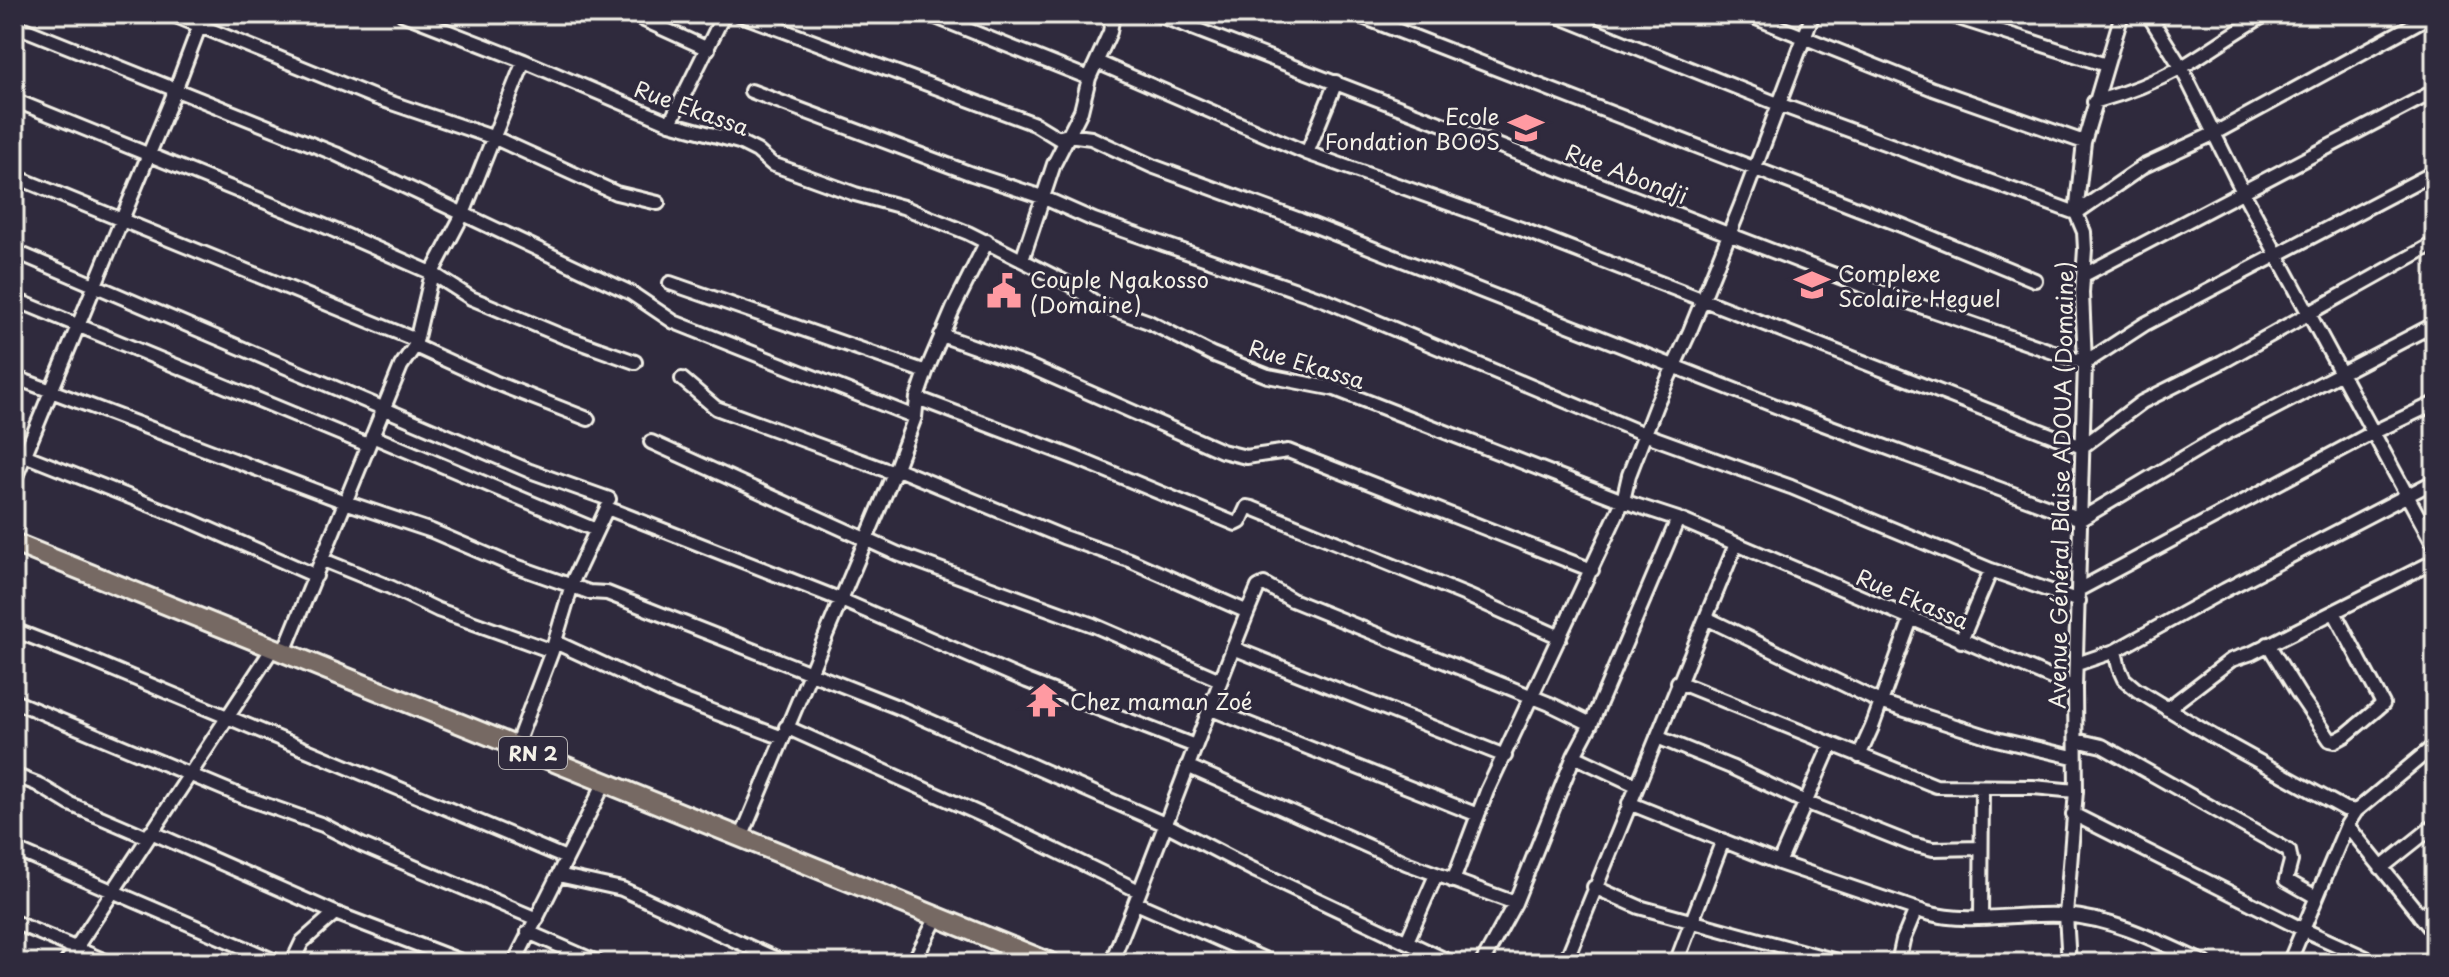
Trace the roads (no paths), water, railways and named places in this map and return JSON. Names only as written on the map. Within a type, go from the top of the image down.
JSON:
[{"type":"highway","name":"RN 2","points":[[14,543],[1051,963]]},
{"type":"street","points":[[171,14],[202,20],[374,97],[495,138],[616,193],[658,203]]},
{"type":"street","name":"Rue Ekassa","points":[[403,14],[670,123],[718,139],[739,142],[757,151],[767,162],[843,190],[903,207],[987,241],[1071,285],[1096,303],[1149,322],[1212,354],[1268,376],[1335,389],[1623,501],[1678,519],[2075,688]]},
{"type":"street","points":[[670,123],[724,14]]},
{"type":"street","points":[[739,14],[1035,124],[1058,138],[1068,135],[1091,138],[1152,166],[1300,220],[1673,367],[2081,519],[2215,439],[2435,324]]},
{"type":"street","points":[[928,14],[1089,78]]},
{"type":"street","points":[[1022,260],[1042,197],[1081,111],[1089,78],[1110,32],[1113,14]]},
{"type":"street","name":"Rue Abondji","points":[[1156,14],[1874,290],[2085,363]]},
{"type":"street","points":[[1355,14],[1901,225],[2035,280]]},
{"type":"street","points":[[1553,14],[1778,104],[2076,213],[2144,166],[2213,134],[2433,14]]},
{"type":"street","points":[[1746,14],[1933,89],[2084,142]]},
{"type":"street","points":[[1453,881],[1478,815],[1530,698],[1623,501],[1644,434],[1702,300],[1813,14]]},
{"type":"street","points":[[1946,14],[2106,65]]},
{"type":"street","name":"Avenue Général Blaise ADOUA (Domaine)","points":[[2069,963],[2066,915],[2076,791],[2073,757],[2076,740],[2085,363],[2084,232],[2076,213],[2084,142],[2122,14]]},
{"type":"street","points":[[2148,14],[2181,67],[2242,190],[2435,547]]},
{"type":"street","points":[[2094,102],[2123,93],[2181,67],[2267,14]]},
{"type":"street","points":[[642,19],[708,49]]},
{"type":"street","points":[[14,481],[19,453],[51,392],[202,20]]},
{"type":"street","points":[[14,25],[336,154],[631,293],[674,322],[915,417]]},
{"type":"street","points":[[66,963],[190,773],[278,650],[316,576],[401,366],[415,343],[432,273],[463,214],[524,61]]},
{"type":"street","points":[[1097,62],[1307,153],[1521,229],[2082,447],[2142,402],[2310,314],[2435,243]]},
{"type":"street","points":[[1307,153],[1336,82]]},
{"type":"street","points":[[751,91],[1042,197],[1094,220],[1325,300],[1644,434],[1791,487],[1991,570],[2080,595],[2372,433],[2435,403]]},
{"type":"street","points":[[2084,275],[2435,91]]},
{"type":"street","points":[[14,100],[320,224],[432,273],[471,298],[635,362]]},
{"type":"street","points":[[2085,363],[2145,324],[2435,172]]},
{"type":"street","points":[[14,176],[415,343],[494,382],[588,419]]},
{"type":"street","points":[[741,838],[895,471],[915,417],[917,398],[941,335],[987,241]]},
{"type":"street","points":[[14,251],[530,471],[609,499]]},
{"type":"street","points":[[670,283],[926,372]]},
{"type":"street","points":[[14,299],[596,530]]},
{"type":"street","points":[[941,335],[1031,367],[1222,451],[1246,457],[1288,451],[1592,570]]},
{"type":"street","points":[[14,377],[345,502],[432,531],[471,550],[589,592],[607,593],[900,708],[1167,825],[1252,869],[1452,963]]},
{"type":"street","points":[[682,379],[716,408],[895,471],[1129,560],[1248,611]]},
{"type":"street","points":[[917,398],[1076,458],[1236,524],[1247,507],[1252,508],[1560,637]]},
{"type":"street","points":[[651,442],[866,541],[1093,625],[1220,680]]},
{"type":"street","points":[[19,453],[191,521],[316,576]]},
{"type":"street","points":[[2077,664],[2115,651],[2435,481]]},
{"type":"street","points":[[516,746],[554,646],[574,578],[607,508],[839,599],[1027,681],[1195,746]]},
{"type":"street","points":[[1482,963],[1515,903],[1574,756],[1591,724],[1678,519]]},
{"type":"street","points":[[1565,963],[1736,544]]},
{"type":"street","points":[[323,560],[438,610],[554,646],[672,696],[784,733],[993,820],[1138,897],[1273,963]]},
{"type":"street","points":[[2167,709],[2231,660],[2435,561]]},
{"type":"street","points":[[1961,641],[1991,570]]},
{"type":"street","points":[[1111,963],[1167,825],[1220,680],[1258,587],[1264,584],[1292,600],[1591,724]]},
{"type":"street","points":[[2268,644],[2330,740],[2335,741],[2383,704],[2334,612]]},
{"type":"street","points":[[1706,618],[1880,702],[1996,739],[2073,757]]},
{"type":"street","points":[[1859,756],[1911,619]]},
{"type":"street","points":[[14,630],[566,858]]},
{"type":"street","points":[[1233,648],[1505,756]]},
{"type":"street","points":[[2115,651],[2124,679],[2167,709],[2345,809],[2356,811]]},
{"type":"street","points":[[1678,682],[1936,786],[2033,787],[2076,791]]},
{"type":"street","points":[[14,701],[246,798],[323,825],[362,845],[537,919]]},
{"type":"street","points":[[1211,709],[1478,815]]},
{"type":"street","points":[[1657,737],[1805,802],[1923,848],[1981,848]]},
{"type":"street","points":[[2076,740],[2102,746],[2289,851],[2291,861],[2286,880],[2316,897]]},
{"type":"street","points":[[1779,863],[1831,744]]},
{"type":"street","points":[[2289,963],[2347,825],[2356,811],[2435,745]]},
{"type":"street","points":[[1574,756],[1636,785]]},
{"type":"street","points":[[1187,766],[1436,875],[1515,903]]},
{"type":"street","points":[[14,775],[37,784],[70,804],[335,913],[466,963]]},
{"type":"street","points":[[514,963],[605,782]]},
{"type":"street","points":[[1981,917],[1982,787]]},
{"type":"street","points":[[1629,803],[1779,863],[1947,918],[2066,915],[2134,931],[2205,963]]},
{"type":"street","points":[[2073,814],[2302,929],[2377,963]]},
{"type":"street","points":[[2347,825],[2435,934]]},
{"type":"street","points":[[2381,868],[2435,825]]},
{"type":"street","points":[[1676,963],[1723,840]]},
{"type":"street","points":[[14,849],[280,963]]},
{"type":"street","points":[[558,875],[622,889],[785,963]]},
{"type":"street","points":[[1407,941],[1436,875]]},
{"type":"street","points":[[1594,887],[1639,907],[1844,963]]},
{"type":"street","points":[[2420,916],[2435,906]]},
{"type":"street","points":[[1898,963],[1903,940],[1916,909]]},
{"type":"street","points":[[292,963],[302,942],[335,913]]},
{"type":"street","points":[[913,963],[937,917]]},
{"type":"street","points":[[14,922],[110,963]]},
{"type":"street","points":[[528,932],[599,963]]},
{"type":"place","name":"Ecole Fondation BOOS","points":[[1526,128]]},
{"type":"place","name":"Complexe Scolaire Heguel","points":[[1812,285]]},
{"type":"place","name":"Couple Ngakosso (Domaine)","points":[[1004,291]]},
{"type":"place","name":"Chez maman Zoé","points":[[1044,700]]}]
